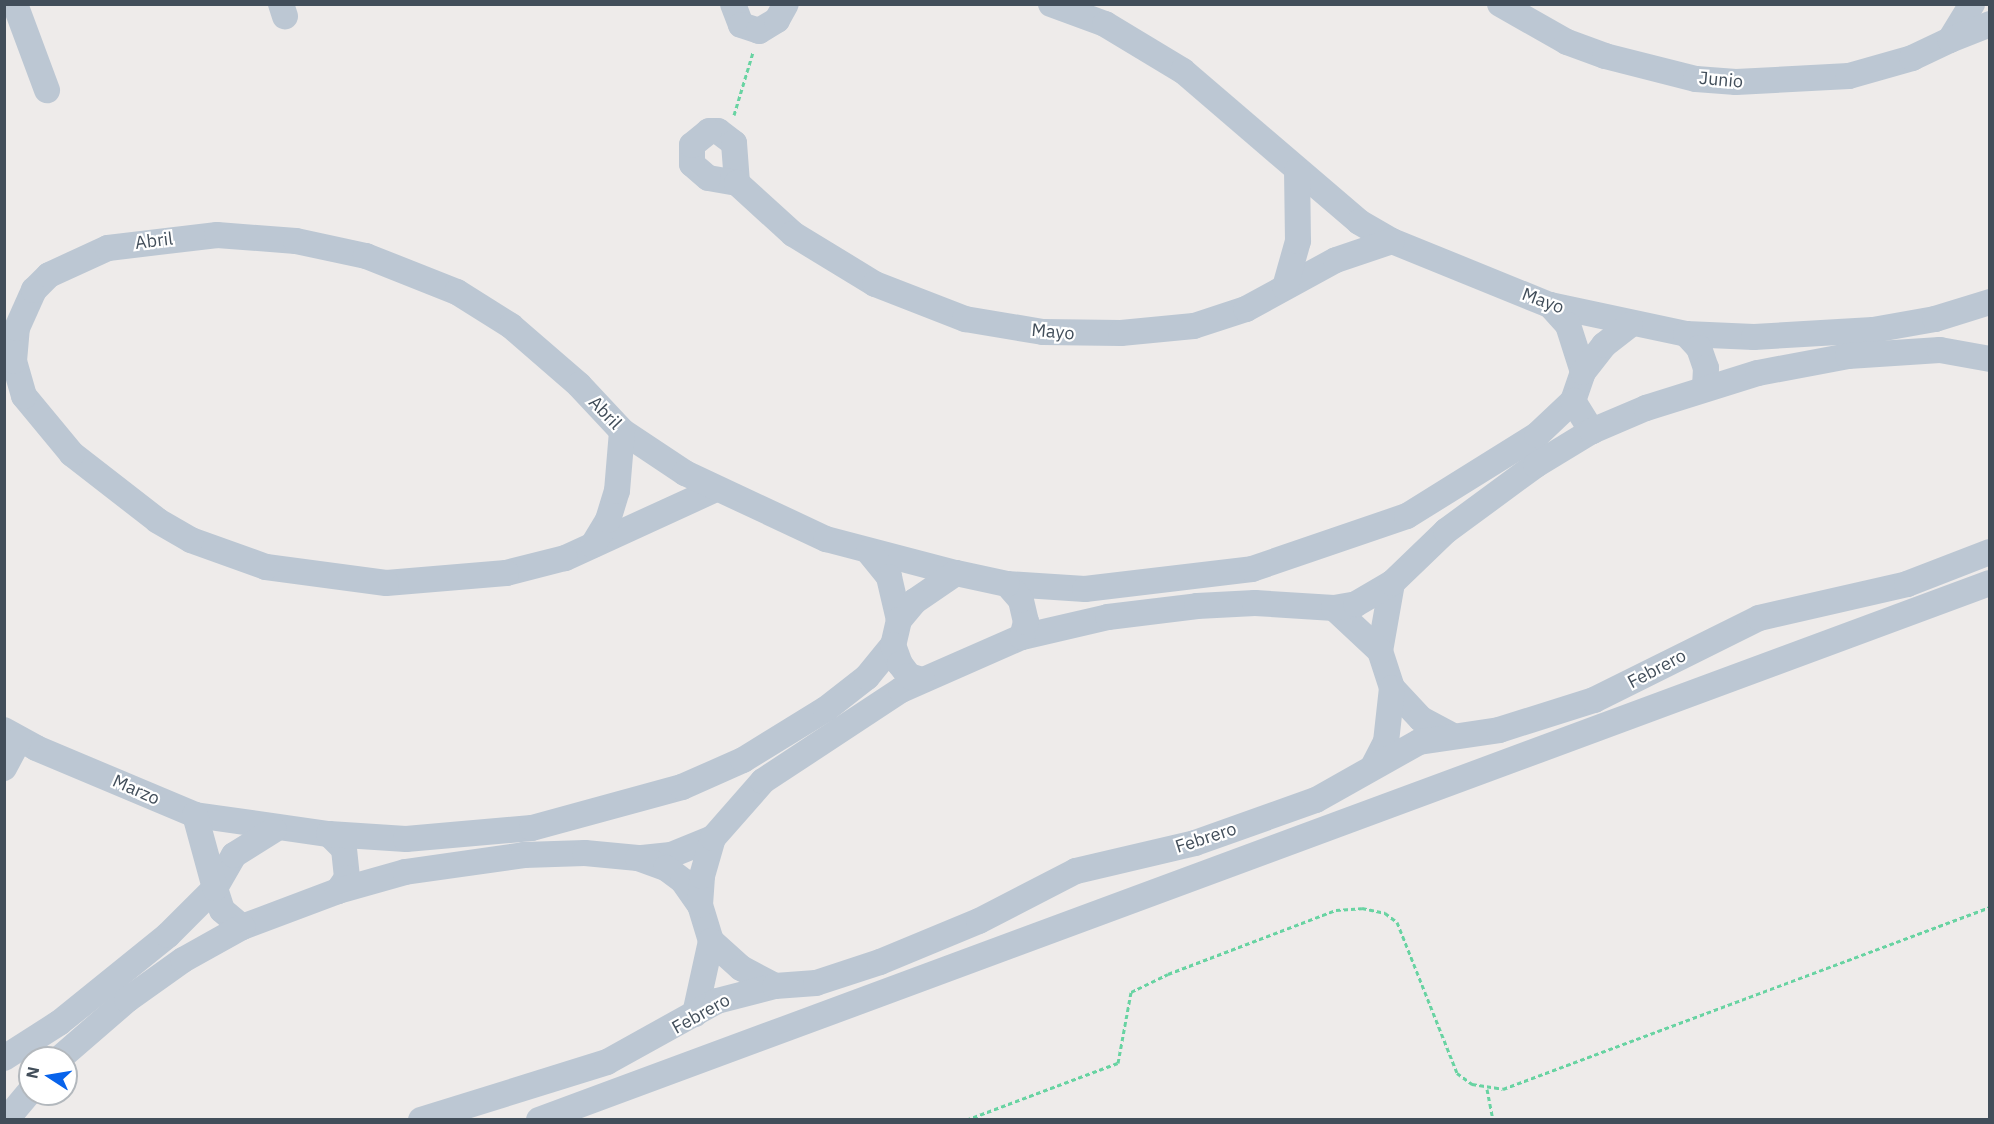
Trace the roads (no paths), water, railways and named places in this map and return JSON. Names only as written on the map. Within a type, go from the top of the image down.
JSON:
[{"type":"street","points":[[15,4],[47,90]]},
{"type":"street","points":[[733,4],[741,25],[759,31],[777,20],[786,4]]},
{"type":"street","name":"Mayo","points":[[1051,4],[1105,24],[1183,71],[1359,222],[1392,240],[1550,305],[1630,325],[1686,334],[1814,335],[1935,319],[1989,302]]},
{"type":"street","name":"Junio","points":[[1500,4],[1567,42],[1605,56],[1696,79],[1726,81],[1775,83],[1849,76],[1912,58],[1989,24]]},
{"type":"street","points":[[1950,40],[1972,4]]},
{"type":"street","points":[[709,131],[728,135],[738,153],[737,183],[698,172],[690,154],[699,136],[709,131]]},
{"type":"street","points":[[1285,287],[1298,241],[1297,171]]},
{"type":"street","name":"Mayo","points":[[737,183],[792,234],[875,285],[929,308],[999,326],[1080,334],[1162,331],[1228,316],[1336,260],[1392,240]]},
{"type":"street","name":"Abril","points":[[716,489],[541,566],[426,584],[314,577],[225,554],[157,520],[100,479],[50,433],[32,411],[18,381],[14,362],[17,328],[34,290],[50,275],[108,248],[217,235],[296,241],[396,266],[457,291],[544,353],[622,431],[716,489],[808,532],[869,552],[1007,584],[1085,589],[1252,569],[1357,537],[1426,505],[1537,435],[1573,401]]},
{"type":"street","points":[[1550,305],[1568,325],[1583,372]]},
{"type":"street","points":[[1935,319],[1940,350]]},
{"type":"street","points":[[1592,431],[1573,401],[1583,372],[1604,345],[1630,325]]},
{"type":"street","points":[[1686,334],[1699,348],[1706,368],[1705,388]]},
{"type":"street","points":[[700,905],[702,876],[713,838],[763,781],[864,711],[922,680],[1022,637],[1108,617],[1255,603],[1334,608],[1372,598],[1392,583],[1446,531],[1496,492],[1592,431],[1705,388],[1800,363],[1940,350],[1989,359]]},
{"type":"street","points":[[593,545],[609,520],[617,491],[622,431]]},
{"type":"street","points":[[1426,505],[1446,531]]},
{"type":"street","points":[[869,552],[889,577],[899,620],[893,645],[900,664],[909,676],[922,680]]},
{"type":"street","name":"Febrero","points":[[421,1119],[607,1062],[717,1001],[775,986],[816,983],[880,962],[979,921],[1076,871],[1195,843],[1316,800],[1419,742],[1451,735],[1499,730],[1549,715],[1628,686],[1759,618],[1908,584],[1989,552]]},
{"type":"street","points":[[1252,569],[1255,603]]},
{"type":"street","points":[[899,620],[915,601],[956,573]]},
{"type":"street","points":[[1380,651],[1392,583]]},
{"type":"street","points":[[539,1119],[1989,583]]},
{"type":"street","points":[[1007,584],[1021,600],[1026,622],[1022,637]]},
{"type":"street","points":[[1334,608],[1358,626],[1380,651],[1392,688],[1386,742],[1373,768]]},
{"type":"street","name":"Marzo","points":[[12,735],[195,815],[274,830],[446,837],[568,821],[682,787],[743,760],[826,709],[867,676],[893,645]]},
{"type":"street","points":[[1392,688],[1421,719],[1451,735]]},
{"type":"street","points":[[4,768],[12,735]]},
{"type":"street","points":[[743,760],[763,781]]},
{"type":"street","points":[[195,815],[222,910],[242,927]]},
{"type":"street","points":[[568,821],[574,854]]},
{"type":"street","points":[[41,1046],[168,935],[215,888],[234,855],[274,830]]},
{"type":"street","points":[[329,834],[344,849],[349,866],[348,879],[338,891]]},
{"type":"street","points":[[74,1046],[127,1000],[183,960],[242,927],[338,891],[452,864],[574,854],[638,858],[670,855],[713,838]]},
{"type":"street","points":[[638,858],[666,868],[683,881],[700,905],[711,941],[695,1014]]},
{"type":"street","points":[[711,941],[741,968],[775,986]]},
{"type":"street","points":[[6,1119],[18,1105]]}]
